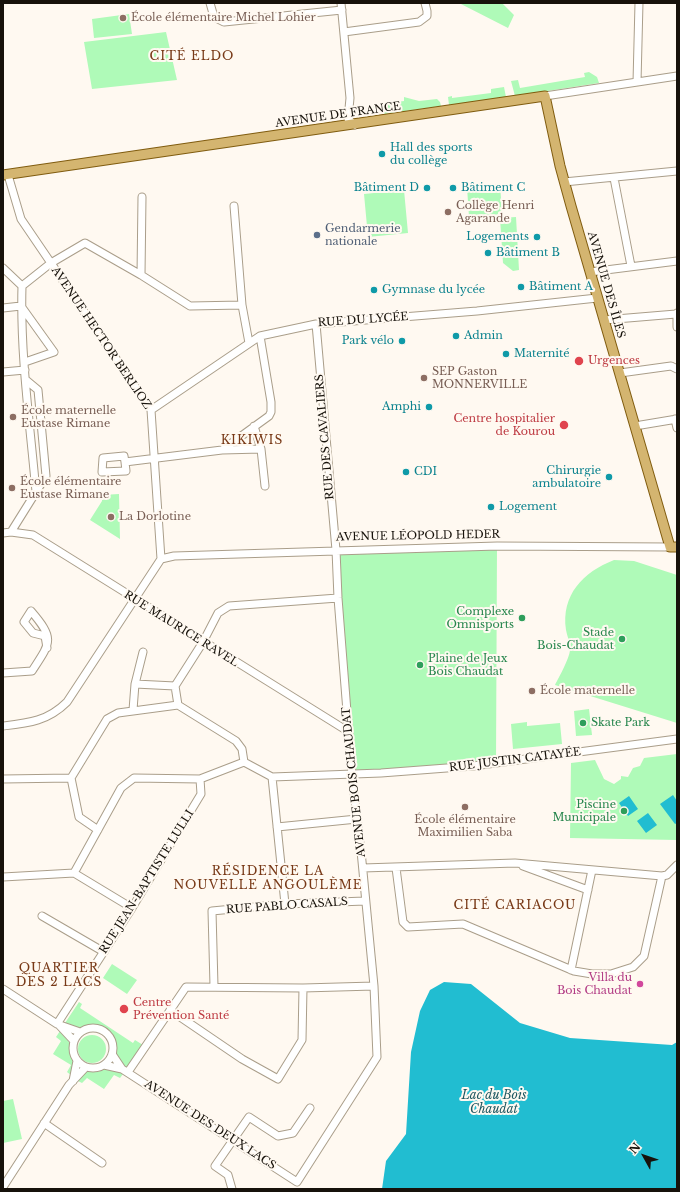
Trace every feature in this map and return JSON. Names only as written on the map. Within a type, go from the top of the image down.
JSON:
[{"type":"main road","name":"AVENUE DE FRANCE","points":[[6,175],[349,123],[545,96]]},
{"type":"main road","name":"AVENUE DES ÎLES","points":[[545,96],[564,182],[597,298],[635,426],[674,547]]},
{"type":"street","points":[[210,3],[214,17],[224,22],[342,6],[350,98],[349,123]]},
{"type":"street","points":[[344,32],[418,22],[427,16],[428,11],[424,3]]},
{"type":"street","points":[[637,82],[639,3]]},
{"type":"street","name":"AVENUE DE FRANCE","points":[[545,96],[677,76]]},
{"type":"street","points":[[564,182],[677,171]]},
{"type":"street","name":"AVENUE HECTOR BERLIOZ","points":[[6,175],[21,219],[151,410],[161,559]]},
{"type":"street","points":[[614,178],[631,266]]},
{"type":"street","points":[[141,275],[142,197]]},
{"type":"street","points":[[234,206],[242,305],[249,343]]},
{"type":"street","points":[[36,492],[25,370],[21,306],[22,286],[51,263],[86,243],[190,306],[242,305]]},
{"type":"street","points":[[590,272],[677,261]]},
{"type":"street","points":[[3,268],[22,286]]},
{"type":"street","name":"RUE DU LYCÉE","points":[[151,410],[260,336],[316,324],[477,311],[597,298]]},
{"type":"street","points":[[3,308],[21,306]]},
{"type":"street","points":[[21,306],[54,352],[25,362]]},
{"type":"street","points":[[604,320],[676,314],[677,327]]},
{"type":"street","name":"RUE DES CAVALIERS","points":[[316,324],[336,550]]},
{"type":"street","points":[[222,450],[269,416],[271,412],[271,402],[260,336]]},
{"type":"street","points":[[620,373],[671,366],[677,369]]},
{"type":"street","points":[[3,372],[25,370]]},
{"type":"street","points":[[11,532],[46,476],[38,390],[26,380]]},
{"type":"street","points":[[635,426],[676,419],[677,428]]},
{"type":"street","points":[[254,426],[261,449],[265,486]]},
{"type":"street","points":[[125,462],[222,450],[261,449]]},
{"type":"street","name":"RUE MAURICE RAVEL","points":[[3,533],[11,532],[33,535],[133,600],[349,732]]},
{"type":"street","name":"AVENUE LÉOPOLD HEDER","points":[[161,559],[174,556],[497,546],[674,547]]},
{"type":"street","name":"AVENUE BOIS CHAUDAT","points":[[298,1185],[377,1057],[374,986],[363,868],[352,775],[338,598],[336,550]]},
{"type":"street","points":[[3,726],[33,723],[58,711],[67,702],[161,559]]},
{"type":"street","points":[[178,705],[175,686],[203,642],[218,613],[229,606],[338,598]]},
{"type":"street","points":[[3,673],[32,671],[47,648],[49,638],[43,625],[31,611],[24,622],[34,633],[45,636],[47,648]]},
{"type":"street","points":[[133,710],[135,684],[143,652]]},
{"type":"street","points":[[135,684],[175,686]]},
{"type":"street","points":[[98,830],[79,817],[71,778],[107,718],[118,713],[133,710],[178,705],[236,741],[242,749],[244,762]]},
{"type":"street","name":"RUE JUSTIN CATAYÉE","points":[[272,777],[411,772],[472,766],[677,739]]},
{"type":"street","points":[[74,873],[121,788],[134,778],[200,779],[244,762],[272,777],[278,827],[284,904]]},
{"type":"street","points":[[3,779],[71,778]]},
{"type":"street","name":"RUE JEAN-BAPTISTE LULLI","points":[[57,1024],[132,908],[201,794],[200,779]]},
{"type":"street","points":[[278,827],[357,819]]},
{"type":"street","points":[[363,868],[515,863],[662,876],[667,875],[677,865]]},
{"type":"street","points":[[515,863],[588,890]]},
{"type":"street","points":[[396,868],[403,922],[406,926],[413,928],[463,924],[571,970],[592,974],[611,974],[626,970],[639,963],[644,956],[662,876]]},
{"type":"street","points":[[571,970],[592,870]]},
{"type":"street","points":[[3,877],[74,873],[132,908]]},
{"type":"street","name":"RUE PABLO CASALS","points":[[214,986],[212,911],[284,904],[365,901]]},
{"type":"street","points":[[42,916],[104,952]]},
{"type":"street","points":[[125,1070],[186,986],[303,988],[374,986]]},
{"type":"street","points":[[170,1010],[242,1059],[278,1079],[302,1040],[303,988]]},
{"type":"street","points":[[3,989],[57,1024],[74,1041]]},
{"type":"street","points":[[57,1024],[80,1032],[92,1028],[104,1031],[112,1041],[112,1054],[104,1065],[92,1069],[85,1068],[77,1061],[72,1052],[74,1041],[80,1032]]},
{"type":"street","name":"AVENUE DES DEUX LACS","points":[[112,1054],[125,1070],[234,1139],[298,1185]]},
{"type":"street","points":[[73,1081],[77,1061]]},
{"type":"street","name":"AVENUE DES DEUX LACS","points":[[104,1065],[125,1070]]},
{"type":"street","points":[[4,1184],[73,1081],[85,1068]]},
{"type":"street","points":[[232,1189],[228,1175],[215,1166],[249,1116],[278,1136],[293,1133],[310,1108]]},
{"type":"street","points":[[44,1123],[102,1163]]},
{"type":"green space","points":[[459,3],[502,3],[514,15],[508,28]]},
{"type":"green space","points":[[129,14],[132,34],[94,38],[92,19]]},
{"type":"green space","points":[[166,32],[177,80],[92,89],[84,42]]},
{"type":"green space","points":[[589,72],[597,77],[599,83],[515,96],[511,81],[518,80],[520,88],[585,77],[584,73]]},
{"type":"green space","points":[[504,87],[506,97],[449,105],[448,97],[452,96],[452,98],[491,93],[491,89]]},
{"type":"green space","points":[[404,97],[419,101],[437,99],[441,106],[384,114],[382,109],[374,110],[373,105],[404,101]]},
{"type":"green space","points":[[500,184],[502,214],[469,217],[467,187]]},
{"type":"green space","points":[[404,190],[408,233],[368,237],[364,194]]},
{"type":"green space","points":[[516,217],[519,270],[513,271],[503,263],[500,218]]},
{"type":"green space","points":[[119,494],[120,539],[90,520],[102,501],[102,495]]},
{"type":"green space","name":"Plaine de Jeux Bois Chaudat","points":[[497,546],[496,763],[352,775],[336,550]]},
{"type":"green space","name":"Stade Bois-Chaudat","points":[[614,560],[634,561],[677,575],[677,723],[555,685],[570,652],[565,617],[571,596],[576,586],[584,578],[603,565]]},
{"type":"green space","name":"Skate Park","points":[[589,709],[592,735],[576,736],[574,711]]},
{"type":"green space","points":[[527,722],[527,726],[560,723],[562,744],[513,749],[511,724]]},
{"type":"green space","name":"Piscine Municipale","points":[[677,754],[677,840],[570,838],[571,763],[595,760],[604,779],[614,784],[621,779],[621,776],[628,777],[633,768],[640,766],[644,758]]},
{"type":"green space","points":[[112,964],[137,980],[127,994],[103,978]]},
{"type":"green space","points":[[79,1002],[82,1004],[80,1008],[133,1043],[135,1040],[143,1045],[127,1068],[119,1061],[115,1041],[109,1031],[100,1027],[90,1027],[80,1030],[65,1023]]},
{"type":"green space","points":[[60,1031],[70,1043],[70,1055],[73,1062],[72,1076],[67,1072],[71,1065],[53,1054],[61,1041],[56,1037]]},
{"type":"green space","points":[[92,1035],[102,1039],[106,1049],[102,1059],[92,1063],[82,1059],[78,1049],[82,1039]]},
{"type":"green space","points":[[106,1068],[117,1070],[123,1074],[120,1078],[114,1075],[104,1089],[87,1078],[82,1083],[78,1081],[86,1071],[98,1072]]},
{"type":"green space","points":[[13,1099],[22,1139],[3,1143],[3,1101]]},
{"type":"water","points":[[673,795],[677,801],[677,823],[675,824],[660,804]]},
{"type":"water","points":[[629,796],[638,809],[628,816],[619,803]]},
{"type":"water","points":[[648,813],[657,825],[646,833],[637,821]]},
{"type":"water","name":"Lac du Bois Chaudat","points":[[444,982],[471,984],[520,1023],[570,1038],[672,1045],[677,1042],[677,1189],[382,1189],[386,1161],[406,1134],[411,1052],[420,1011],[430,990]]},
{"type":"place","name":"École élémentaire Michel Lohier","points":[[123,18]]},
{"type":"place","name":"Hall des sports du collège","points":[[382,154]]},
{"type":"place","name":"Bâtiment D","points":[[427,188]]},
{"type":"place","name":"Bâtiment C","points":[[453,188]]},
{"type":"place","name":"Collège Henri Agarande","points":[[448,212]]},
{"type":"place","name":"Gendarmerie nationale","points":[[317,235]]},
{"type":"place","name":"Logements","points":[[537,237]]},
{"type":"place","name":"Bâtiment B","points":[[488,253]]},
{"type":"place","name":"Bâtiment A","points":[[521,287]]},
{"type":"place","name":"Gymnase du lycée","points":[[374,290]]},
{"type":"place","name":"Admin","points":[[456,336]]},
{"type":"place","name":"Park vélo","points":[[402,341]]},
{"type":"place","name":"Maternité","points":[[506,354]]},
{"type":"place","name":"Urgences","points":[[579,361]]},
{"type":"place","name":"SEP Gaston MONNERVILLE","points":[[424,378]]},
{"type":"place","name":"Amphi","points":[[429,407]]},
{"type":"place","name":"École maternelle Eustase Rimane","points":[[13,417]]},
{"type":"place","name":"Centre hospitalier de Kourou","points":[[564,425]]},
{"type":"place","name":"CDI","points":[[406,472]]},
{"type":"place","name":"Chirurgie ambulatoire","points":[[609,477]]},
{"type":"place","name":"École élémentaire Eustase Rimane","points":[[12,488]]},
{"type":"place","name":"Logement","points":[[491,507]]},
{"type":"place","name":"La Dorlotine","points":[[111,517]]},
{"type":"place","name":"Complexe Omnisports","points":[[522,618]]},
{"type":"place","name":"Stade Bois-Chaudat","points":[[622,639]]},
{"type":"place","name":"Plaine de Jeux Bois Chaudat","points":[[420,665]]},
{"type":"place","name":"École maternelle","points":[[532,691]]},
{"type":"place","name":"Skate Park","points":[[583,723]]},
{"type":"place","name":"École élémentaire Maximilien Saba","points":[[465,807]]},
{"type":"place","name":"Piscine Municipale","points":[[624,811]]},
{"type":"place","name":"Villa du Bois Chaudat","points":[[640,984]]},
{"type":"place","name":"Centre Prévention Santé","points":[[124,1009]]},
{"type":"district","name":"CITÉ ELDO","points":[[192,57]]},
{"type":"district","name":"KIKIWIS","points":[[252,441]]},
{"type":"district","name":"RÉSIDENCE LA NOUVELLE ANGOULÈME","points":[[268,879]]},
{"type":"district","name":"CITÉ CARIACOU","points":[[515,906]]},
{"type":"district","name":"QUARTIER DES 2 LACS","points":[[59,976]]}]
